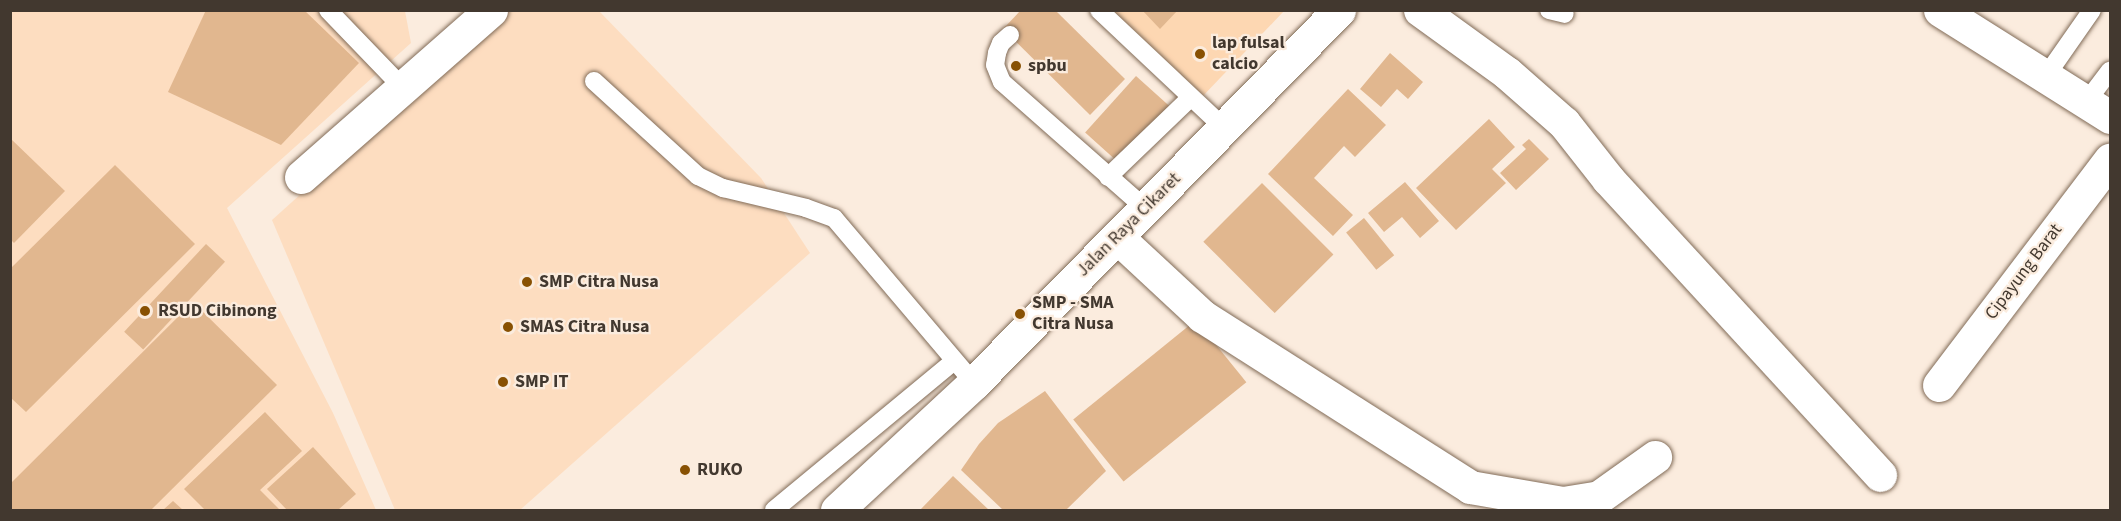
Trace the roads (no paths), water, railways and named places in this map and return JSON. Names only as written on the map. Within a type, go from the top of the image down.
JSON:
[{"type":"street","points":[[301,177],[490,10]]},
{"type":"street","name":"Jalan Raya Cikaret","points":[[837,510],[964,372],[1117,237],[1339,10]]},
{"type":"street","points":[[1420,10],[1507,73],[1564,123],[1608,179],[1880,475]]},
{"type":"street","points":[[1950,13],[2099,109]]},
{"type":"street","name":"Cipayung Barat","points":[[1939,384],[2110,160]]},
{"type":"street","points":[[1117,237],[1202,316],[1464,499],[1563,503],[1599,497],[1655,457]]},
{"type":"lane","points":[[328,10],[403,88]]},
{"type":"lane","points":[[1099,10],[1224,128]]},
{"type":"lane","points":[[2046,76],[2092,10]]},
{"type":"lane","points":[[1010,35],[1001,43],[997,53],[995,65],[1002,82],[1146,209]]},
{"type":"lane","points":[[2099,109],[2110,71]]},
{"type":"lane","points":[[594,81],[698,176],[723,188],[806,208],[834,218],[964,372],[774,510]]},
{"type":"lane","points":[[1108,177],[1190,98]]},
{"type":"place","name":"lap fulsal calcio","points":[[1200,54]]},
{"type":"place","name":"spbu","points":[[1016,66]]},
{"type":"place","name":"SMP Citra Nusa","points":[[527,282]]},
{"type":"place","name":"RSUD Cibinong","points":[[145,311]]},
{"type":"place","name":"SMP - SMA Citra Nusa","points":[[1020,314]]},
{"type":"place","name":"SMAS Citra Nusa","points":[[508,327]]},
{"type":"place","name":"SMP IT","points":[[503,382]]},
{"type":"place","name":"RUKO","points":[[685,470]]}]
